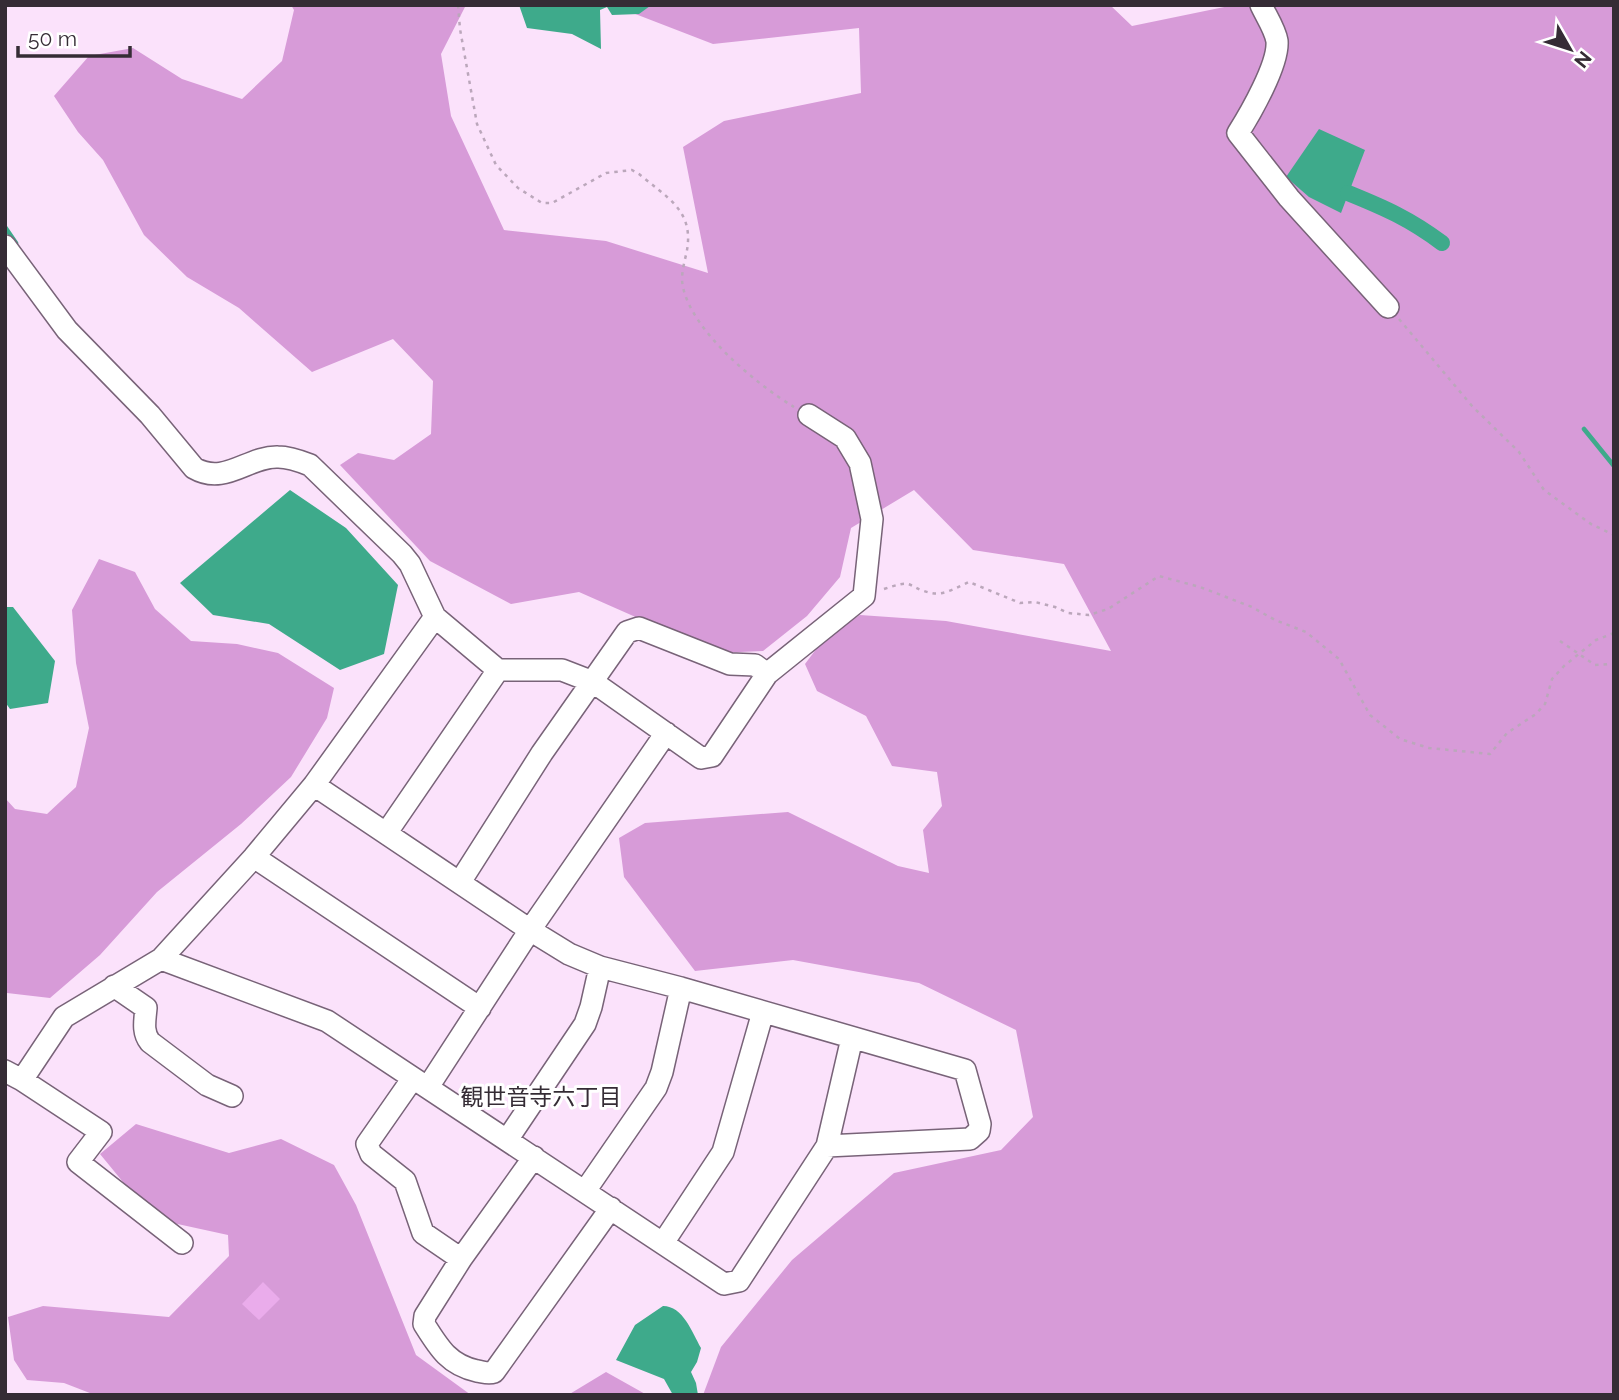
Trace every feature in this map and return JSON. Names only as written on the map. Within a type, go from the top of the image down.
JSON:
[{"type":"street","points":[[1261,5],[1275,34],[1276,54],[1260,94],[1238,133],[1289,198],[1388,307]]},
{"type":"street","points":[[5,246],[67,330],[150,415],[194,468],[202,473],[217,474],[275,456],[310,465],[402,554],[410,564],[435,617],[498,670],[562,670],[593,682],[701,758],[712,756],[767,674],[864,596],[872,519],[860,463],[845,438],[809,415]]},
{"type":"street","points":[[182,1244],[78,1162],[102,1132],[14,1075],[64,1017],[161,959],[254,857],[314,785],[435,617]]},
{"type":"street","points":[[460,882],[542,753],[627,632],[639,628],[730,664],[755,665],[767,674]]},
{"type":"street","points":[[387,832],[498,670]]},
{"type":"street","points":[[461,1259],[423,1233],[405,1181],[371,1154],[368,1144],[480,1008],[530,930],[666,733]]},
{"type":"street","points":[[314,785],[569,954],[600,967],[965,1070],[980,1124],[979,1131],[970,1139],[827,1146]]},
{"type":"street","points":[[254,857],[480,1008]]},
{"type":"street","points":[[161,959],[327,1021],[724,1284],[739,1281],[827,1146],[852,1038]]},
{"type":"street","points":[[507,1140],[584,1024],[591,1007],[600,967]]},
{"type":"street","points":[[114,986],[146,1008],[144,1030],[145,1037],[150,1042],[207,1085],[232,1096]]},
{"type":"street","points":[[585,1191],[656,1088],[681,988]]},
{"type":"street","points":[[663,1242],[723,1152],[763,1012]]},
{"type":"street","points":[[534,1157],[461,1259],[425,1316],[424,1324],[442,1354],[452,1362],[463,1368],[494,1372],[611,1208]]},
{"type":"path","points":[[458,5],[477,124],[496,165],[518,188],[542,203],[560,200],[606,173],[632,170],[639,174],[680,209],[690,233],[682,279],[683,289],[703,328],[734,362],[776,396],[809,415]]},
{"type":"path","points":[[1388,307],[1472,406],[1519,453],[1544,490],[1591,524],[1614,535]]},
{"type":"path","points":[[864,596],[903,582],[912,583],[932,593],[942,593],[969,582],[1005,599],[1020,603],[1035,602],[1068,613],[1089,615],[1108,609],[1158,576],[1200,587],[1306,632],[1339,659],[1370,715],[1400,739],[1429,748],[1490,754],[1507,733],[1536,714],[1545,704],[1552,679],[1597,640],[1614,634]]},
{"type":"path","points":[[1560,641],[1595,665],[1614,664]]},
{"type":"shaded area","points":[[291,5],[466,5],[441,54],[451,116],[504,230],[606,241],[708,273],[683,147],[724,121],[861,93],[859,28],[713,44],[612,5],[1110,5],[1132,26],[1234,5],[1614,5],[1614,1395],[703,1395],[721,1347],[792,1260],[894,1173],[1001,1150],[1033,1117],[1016,1030],[919,983],[793,960],[695,971],[624,877],[619,838],[645,823],[788,812],[898,866],[929,873],[923,830],[942,806],[937,772],[892,766],[866,716],[817,691],[805,664],[826,636],[860,615],[946,621],[1111,651],[1064,564],[973,550],[914,490],[851,528],[840,577],[807,616],[763,651],[717,653],[579,592],[511,604],[430,561],[340,465],[358,453],[394,460],[431,434],[433,381],[393,339],[312,372],[239,308],[187,277],[144,235],[103,160],[78,132],[54,96],[89,56],[133,48],[182,79],[242,99],[282,61],[294,10]]},
{"type":"shaded area","points":[[519,5],[650,6],[639,14],[612,15],[607,7],[600,10],[601,49],[572,34],[527,28]]},
{"type":"shaded area","points":[[1319,129],[1365,150],[1341,213],[1309,197],[1286,177]]},
{"type":"shaded area","points":[[290,490],[346,528],[398,585],[384,654],[340,670],[269,624],[213,615],[180,583]]},
{"type":"shaded area","points":[[99,559],[135,572],[155,609],[191,641],[237,644],[278,653],[334,688],[327,718],[291,777],[241,824],[157,892],[100,955],[50,998],[7,993],[5,798],[15,809],[47,814],[76,787],[89,728],[76,663],[72,610]]},
{"type":"shaded area","points":[[5,607],[13,607],[55,661],[48,703],[10,709],[5,702]]},
{"type":"shaded area","points":[[136,1124],[229,1153],[281,1139],[334,1165],[356,1205],[416,1355],[471,1395],[95,1395],[64,1383],[27,1380],[14,1360],[8,1317],[43,1306],[169,1317],[229,1256],[228,1235],[173,1223],[132,1193],[100,1154]]},
{"type":"shaded area","points":[[663,1306],[676,1310],[681,1315],[701,1348],[691,1372],[698,1395],[673,1395],[664,1379],[616,1360],[635,1325]]},
{"type":"shaded area","points":[[606,1372],[647,1395],[568,1395]]},
{"type":"building","points":[[263,1282],[280,1299],[259,1320],[242,1304]]},
{"type":"waterway","points":[[1348,193],[1397,215],[1442,243]]},
{"type":"waterway","points":[[5,227],[16,243]]},
{"type":"waterway","points":[[1584,429],[1614,466]]},
{"type":"district","name":"観世音寺六丁目","points":[[541,1097]]}]
